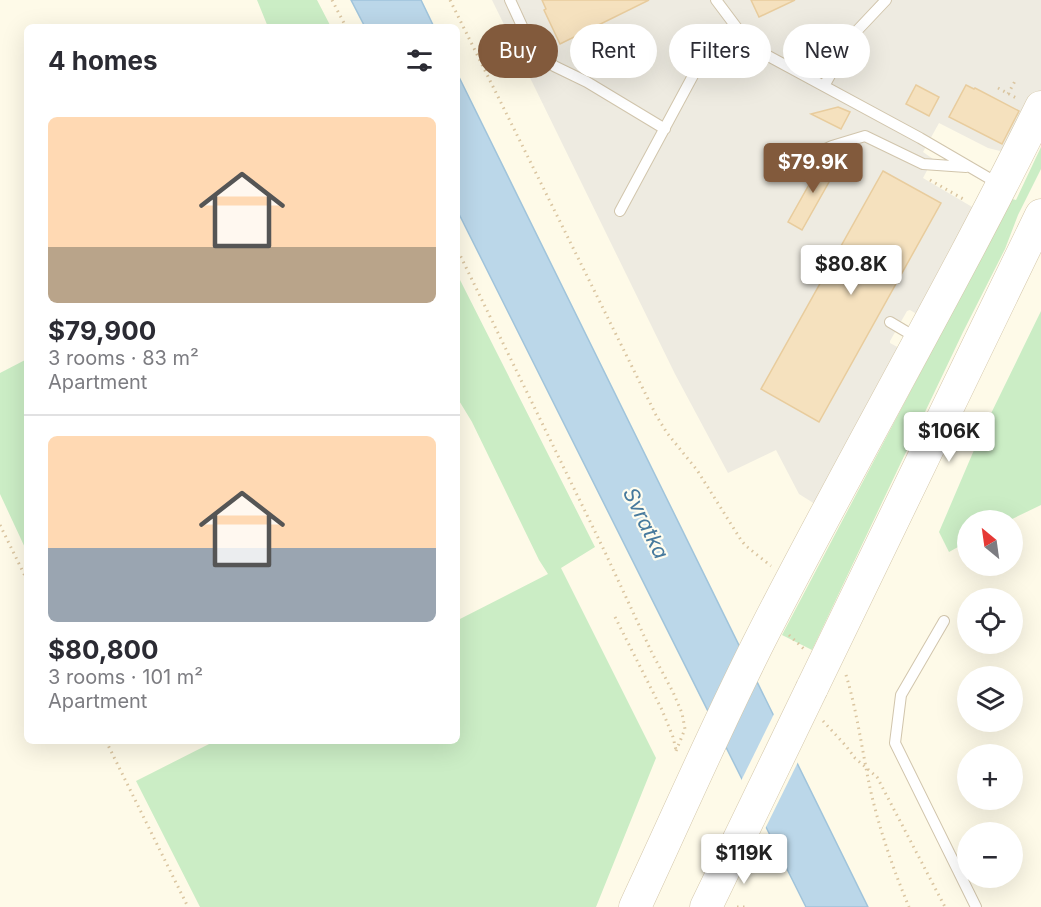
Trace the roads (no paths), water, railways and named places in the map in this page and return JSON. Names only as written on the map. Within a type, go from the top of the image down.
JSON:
[{"type":"street","points":[[635,907],[763,634],[1002,186],[1041,107]]},
{"type":"street","points":[[706,907],[738,841],[816,703],[829,655],[1041,215]]},
{"type":"lane","points":[[510,0],[528,39],[554,66],[587,82],[665,129]]},
{"type":"lane","points":[[716,0],[734,24]]},
{"type":"lane","points":[[824,86],[852,36],[886,0]]},
{"type":"lane","points":[[771,57],[920,138],[1002,186]]},
{"type":"lane","points":[[620,211],[692,78]]},
{"type":"lane","points":[[819,152],[864,136],[923,164],[969,167]]},
{"type":"lane","points":[[890,322],[920,340]]},
{"type":"lane","points":[[944,621],[901,695],[895,743],[976,907]]},
{"type":"water","points":[[351,0],[421,0],[433,24],[363,24]]},
{"type":"water","name":"Svratka","points":[[460,79],[868,907],[806,907],[460,216]]}]
